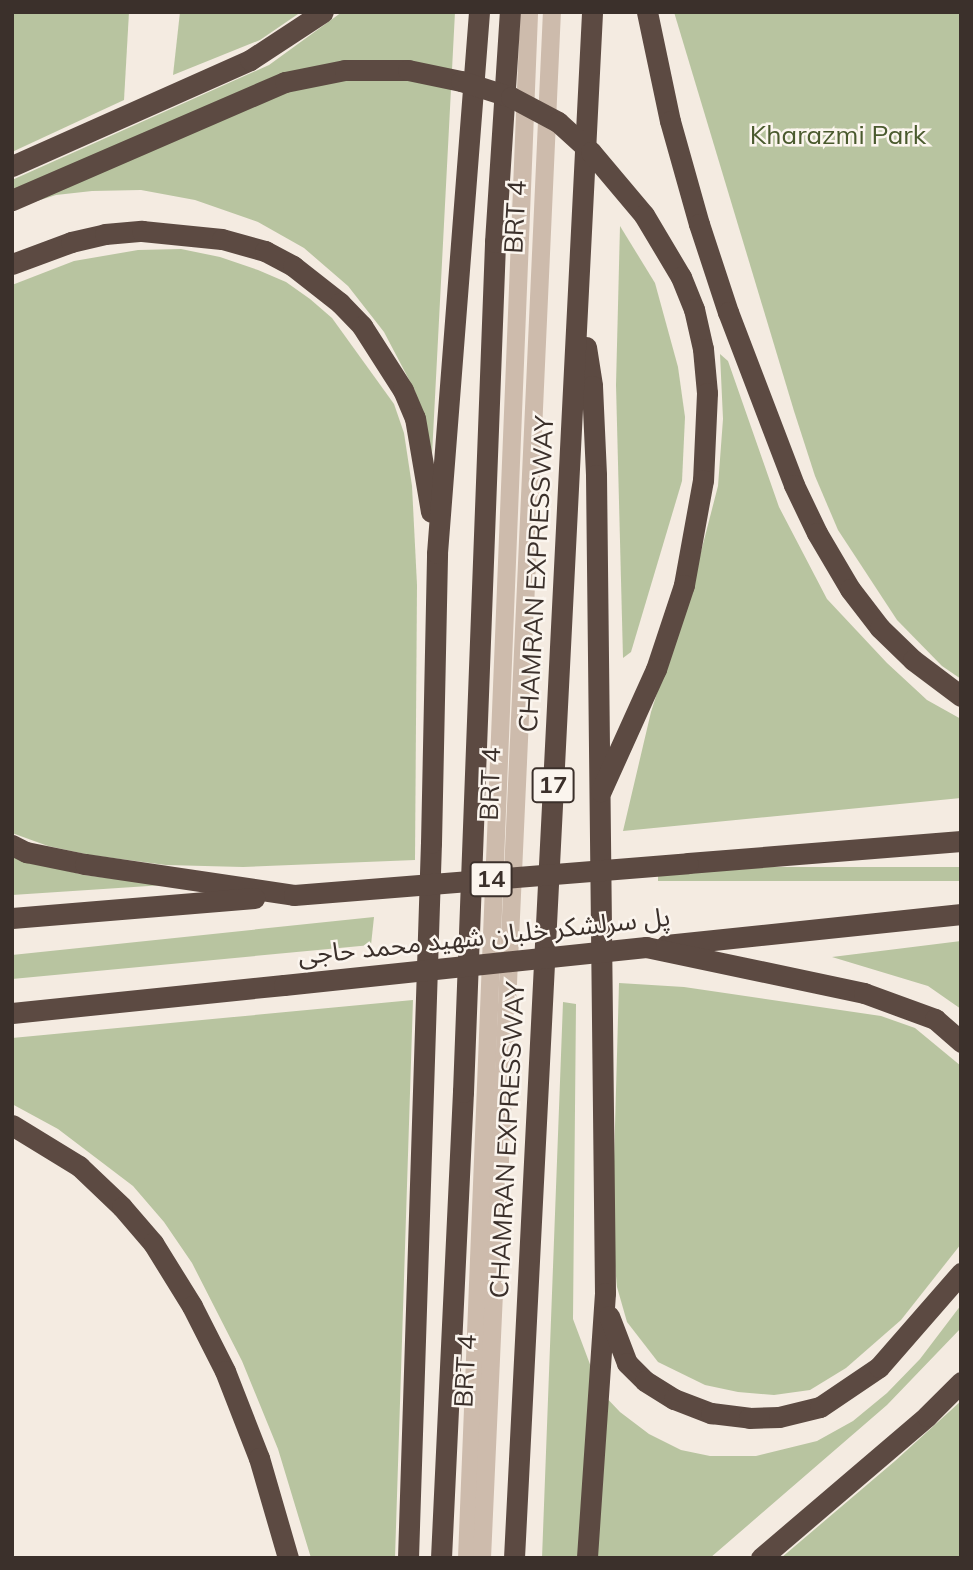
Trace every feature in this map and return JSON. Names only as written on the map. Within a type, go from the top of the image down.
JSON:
[{"type":"highway","points":[[12,166],[250,60],[323,12]]},
{"type":"highway","points":[[408,1558],[431,856],[437,553],[479,12]]},
{"type":"highway","name":"CHAMRAN EXPRESSWAY","points":[[441,1558],[464,1080],[495,242],[510,12]]},
{"type":"highway","name":"CHAMRAN EXPRESSWAY","points":[[514,1558],[592,12]]},
{"type":"highway","points":[[647,12],[670,121],[699,223],[728,312],[794,485],[817,533],[849,589],[913,660],[961,696]]},
{"type":"highway","points":[[12,200],[285,82],[345,70],[408,70],[461,81],[511,97],[558,122],[591,152],[644,215],[681,277],[694,309],[703,349],[707,393],[703,480],[684,584],[656,669],[601,791]]},
{"type":"highway","points":[[12,264],[71,242],[105,234],[142,231],[222,239],[265,251],[293,266],[340,303],[362,326],[403,390],[415,418],[424,458],[437,553]]},
{"type":"highway","points":[[579,297],[592,386],[596,462],[605,1293],[587,1558]]},
{"type":"highway","name":"پل سرلشکر خلبان شهید محمد حاجی","points":[[12,918],[961,841]]},
{"type":"highway","points":[[12,845],[26,852],[85,864],[294,895]]},
{"type":"highway","name":"پل سرلشکر خلبان شهید محمد حاجی","points":[[12,1013],[961,914]]},
{"type":"highway","points":[[646,947],[864,993],[935,1019],[961,1042]]},
{"type":"highway","points":[[12,1125],[79,1166],[122,1207],[152,1243],[192,1306],[225,1370],[259,1458],[288,1558]]},
{"type":"highway","points":[[605,1293],[615,1339],[627,1363],[645,1381],[674,1399],[711,1413],[749,1418],[779,1417],[820,1407],[879,1367],[961,1273]]},
{"type":"highway","points":[[761,1558],[927,1416],[961,1382]]},
{"type":"lane","name":"BRT 4","points":[[467,1558],[528,12]]},
{"type":"lane","name":"BRT 4","points":[[482,1558],[523,588],[552,12]]},
{"type":"green space","points":[[12,12],[129,12],[124,100],[12,152]]},
{"type":"green space","points":[[180,12],[301,12],[260,40],[173,75]]},
{"type":"green space","points":[[342,12],[455,12],[432,455],[415,391],[384,332],[348,286],[304,248],[258,222],[195,200],[141,190],[56,195],[12,209],[12,180],[269,65]]},
{"type":"green space","name":"Kharazmi Park","points":[[674,12],[961,12],[961,679],[942,666],[897,620],[838,530],[815,476],[794,411]]},
{"type":"green space","points":[[620,226],[655,283],[678,367],[685,417],[682,481],[631,652],[623,658],[616,385]]},
{"type":"green space","points":[[181,249],[220,257],[258,270],[286,282],[310,299],[332,318],[394,404],[404,433],[412,486],[417,585],[415,860],[243,867],[166,865],[90,855],[48,846],[12,833],[12,285],[74,261],[138,250]]},
{"type":"green space","points":[[720,354],[728,361],[779,507],[827,599],[887,663],[927,700],[961,719],[961,798],[623,831],[651,712],[696,571],[718,486],[723,419]]},
{"type":"green space","points":[[12,857],[84,875],[164,885],[12,895]]},
{"type":"green space","points":[[658,867],[961,867],[961,881],[658,881]]},
{"type":"green space","points":[[374,917],[371,945],[12,979],[12,955]]},
{"type":"green space","points":[[961,941],[961,1009],[928,986],[832,957]]},
{"type":"green space","points":[[619,983],[684,987],[881,1016],[915,1028],[961,1066],[961,1244],[901,1320],[846,1368],[810,1390],[774,1395],[738,1392],[705,1385],[658,1362],[627,1322],[617,1287],[612,1233]]},
{"type":"green space","points":[[413,1000],[395,1558],[311,1558],[278,1449],[242,1361],[192,1263],[164,1222],[133,1186],[58,1129],[12,1104],[12,1038]]},
{"type":"green space","points":[[563,1002],[576,1004],[573,1319],[600,1391],[620,1412],[649,1434],[681,1450],[710,1456],[756,1456],[817,1441],[853,1421],[887,1393],[920,1359],[961,1305],[961,1328],[887,1405],[710,1558],[542,1558]]},
{"type":"green space","points":[[961,1401],[961,1558],[781,1558],[895,1461]]}]
